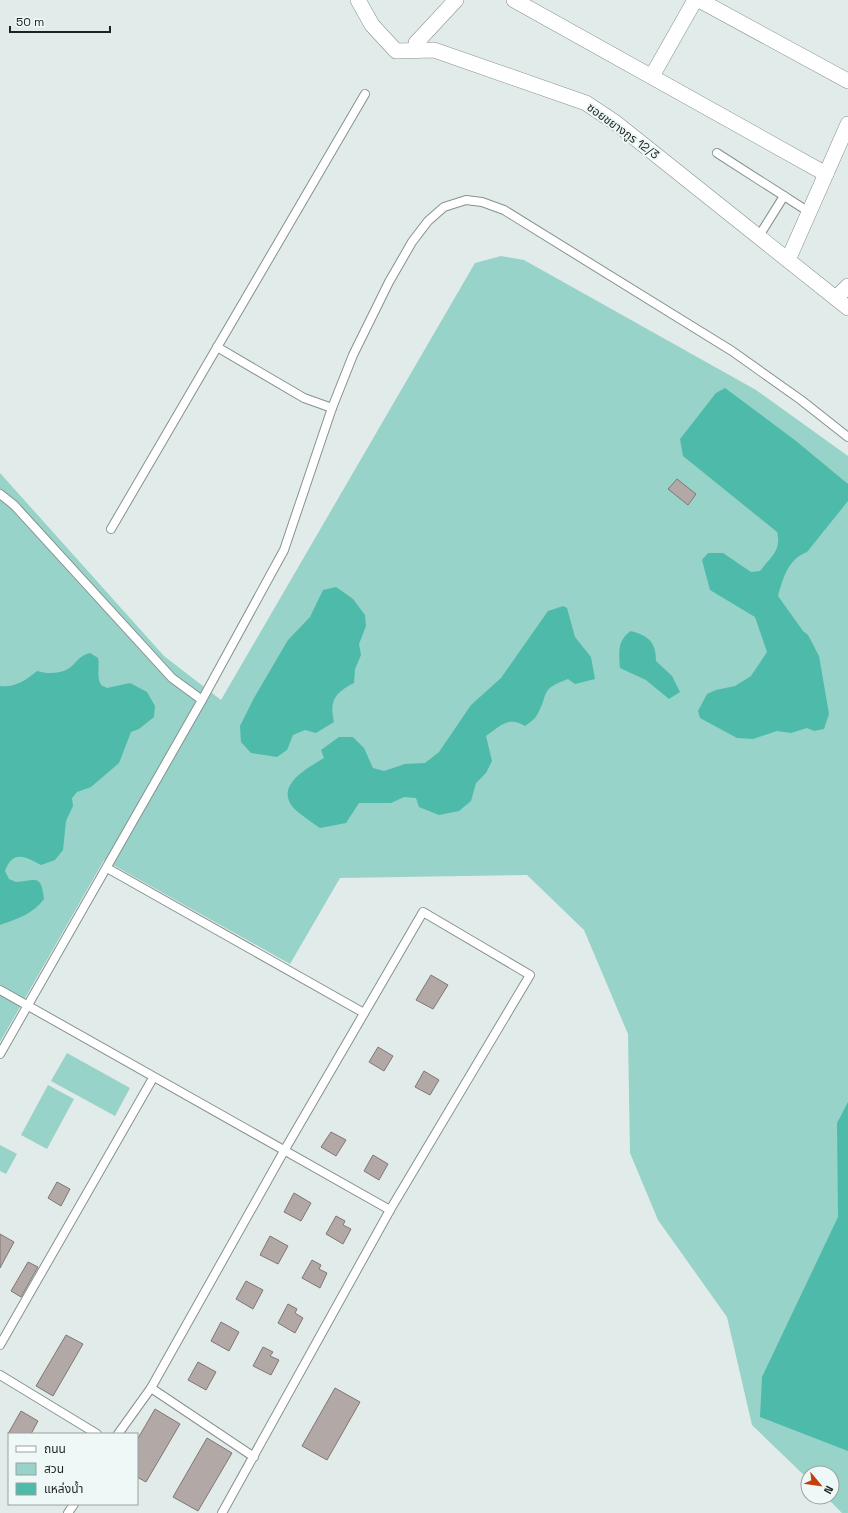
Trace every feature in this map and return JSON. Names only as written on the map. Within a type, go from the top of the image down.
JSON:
[{"type":"street","name":"ซอยชยางกูร 12/3","points":[[358,0],[372,24],[396,51],[434,50],[586,103],[616,123],[848,308]]},
{"type":"street","points":[[416,50],[416,43],[456,0]]},
{"type":"street","points":[[514,0],[826,174]]},
{"type":"street","points":[[652,76],[695,0]]},
{"type":"street","points":[[699,0],[848,81]]},
{"type":"street","points":[[788,260],[848,124]]},
{"type":"street","points":[[836,298],[848,286]]},
{"type":"lane","points":[[111,530],[365,94]]},
{"type":"lane","points":[[717,153],[809,212]]},
{"type":"lane","points":[[758,236],[784,196]]},
{"type":"lane","points":[[0,1054],[202,700],[284,550],[332,408],[353,355],[389,282],[412,242],[428,221],[444,207],[466,200],[482,202],[504,210],[725,347],[800,400],[848,437]]},
{"type":"lane","points":[[217,347],[304,398],[332,408]]},
{"type":"lane","points":[[0,494],[14,505],[172,678],[202,700]]},
{"type":"lane","points":[[107,868],[364,1013]]},
{"type":"lane","points":[[119,1433],[150,1388],[284,1151],[423,912],[530,975],[390,1210],[222,1513]]},
{"type":"lane","points":[[0,990],[153,1078],[390,1210]]},
{"type":"lane","points":[[0,1345],[153,1078]]},
{"type":"lane","points":[[0,1375],[95,1433]]},
{"type":"lane","points":[[150,1388],[254,1457]]},
{"type":"green space","points":[[501,256],[524,260],[756,390],[848,456],[848,1513],[842,1513],[834,1505],[840,1505],[840,1465],[800,1465],[800,1471],[752,1425],[727,1317],[658,1220],[630,1153],[628,1034],[584,930],[527,875],[340,878],[290,964],[104,860],[0,1042],[0,473],[164,656],[221,700],[475,263]]},
{"type":"green space","points":[[67,1053],[130,1088],[115,1116],[51,1081]]},
{"type":"green space","points":[[48,1085],[74,1099],[47,1149],[21,1135]]},
{"type":"green space","points":[[0,1145],[17,1154],[6,1174],[0,1171]]},
{"type":"water","points":[[725,388],[796,441],[848,484],[848,501],[807,552],[795,559],[791,564],[784,576],[778,596],[803,631],[808,635],[819,656],[829,714],[824,729],[814,731],[807,728],[791,733],[777,731],[753,739],[737,738],[700,718],[698,711],[707,694],[716,690],[735,686],[751,676],[767,652],[755,617],[710,590],[702,560],[708,553],[723,553],[751,572],[760,571],[772,557],[778,544],[777,532],[683,456],[680,439],[716,393]]},
{"type":"water","points":[[336,587],[353,599],[365,615],[366,626],[359,644],[361,655],[355,669],[354,683],[342,690],[335,698],[332,708],[334,722],[316,733],[305,730],[293,735],[287,750],[277,757],[251,753],[241,742],[240,726],[254,698],[288,640],[310,617],[323,590]]},
{"type":"water","points":[[563,606],[567,608],[575,637],[591,657],[595,679],[575,684],[568,679],[552,686],[548,689],[541,708],[532,721],[525,726],[519,723],[509,722],[500,726],[486,736],[492,761],[486,773],[476,783],[471,801],[459,811],[439,815],[419,807],[416,798],[404,797],[391,803],[359,803],[346,823],[320,828],[292,806],[288,795],[292,782],[304,771],[324,758],[321,750],[339,737],[353,737],[364,748],[373,768],[384,771],[405,764],[425,763],[439,752],[471,705],[501,678],[548,611]]},
{"type":"water","points":[[631,631],[642,635],[653,644],[656,654],[656,661],[672,676],[680,692],[669,699],[646,680],[620,668],[619,652],[621,643],[623,638]]},
{"type":"water","points":[[90,653],[98,658],[99,678],[101,685],[107,688],[130,683],[147,692],[155,706],[154,717],[139,729],[131,732],[119,763],[91,787],[77,792],[72,798],[73,806],[66,821],[63,850],[55,860],[41,865],[30,859],[16,857],[8,864],[5,871],[9,879],[16,882],[36,880],[41,885],[44,899],[35,909],[30,912],[0,925],[0,686],[15,685],[37,671],[53,673],[65,671],[83,656]]},
{"type":"water","points":[[848,1102],[848,1451],[760,1417],[762,1377],[838,1217],[837,1123]]},
{"type":"building","points":[[677,479],[696,494],[688,505],[668,489]]},
{"type":"building","points":[[431,975],[448,985],[433,1009],[416,1000]]},
{"type":"building","points":[[378,1047],[393,1056],[384,1071],[369,1062]]},
{"type":"building","points":[[424,1071],[439,1080],[430,1095],[415,1087]]},
{"type":"building","points":[[331,1132],[346,1140],[336,1156],[321,1147]]},
{"type":"building","points":[[373,1155],[388,1164],[379,1180],[364,1171]]},
{"type":"building","points":[[57,1182],[70,1189],[61,1206],[48,1198]]},
{"type":"building","points":[[294,1193],[311,1203],[301,1221],[284,1212]]},
{"type":"building","points":[[336,1216],[345,1221],[343,1225],[351,1229],[343,1244],[326,1234]]},
{"type":"building","points":[[0,1234],[14,1242],[0,1268]]},
{"type":"building","points":[[270,1236],[288,1246],[278,1264],[260,1255]]},
{"type":"building","points":[[312,1260],[321,1265],[319,1269],[327,1273],[320,1288],[302,1278]]},
{"type":"building","points":[[28,1262],[38,1267],[21,1297],[11,1291]]},
{"type":"building","points":[[246,1281],[263,1290],[253,1309],[236,1299]]},
{"type":"building","points":[[288,1304],[297,1309],[295,1313],[303,1318],[295,1333],[278,1323]]},
{"type":"building","points":[[221,1322],[239,1332],[229,1351],[211,1341]]},
{"type":"building","points":[[66,1335],[83,1344],[53,1396],[36,1386]]},
{"type":"building","points":[[263,1347],[273,1352],[270,1356],[279,1360],[271,1375],[253,1366]]},
{"type":"building","points":[[198,1362],[216,1372],[206,1390],[188,1380]]},
{"type":"building","points":[[335,1388],[360,1402],[327,1460],[302,1446]]},
{"type":"building","points":[[155,1409],[180,1424],[146,1482],[138,1478],[138,1438]]},
{"type":"building","points":[[21,1411],[38,1421],[32,1433],[9,1433]]},
{"type":"building","points":[[207,1438],[232,1453],[198,1511],[173,1497]]}]
